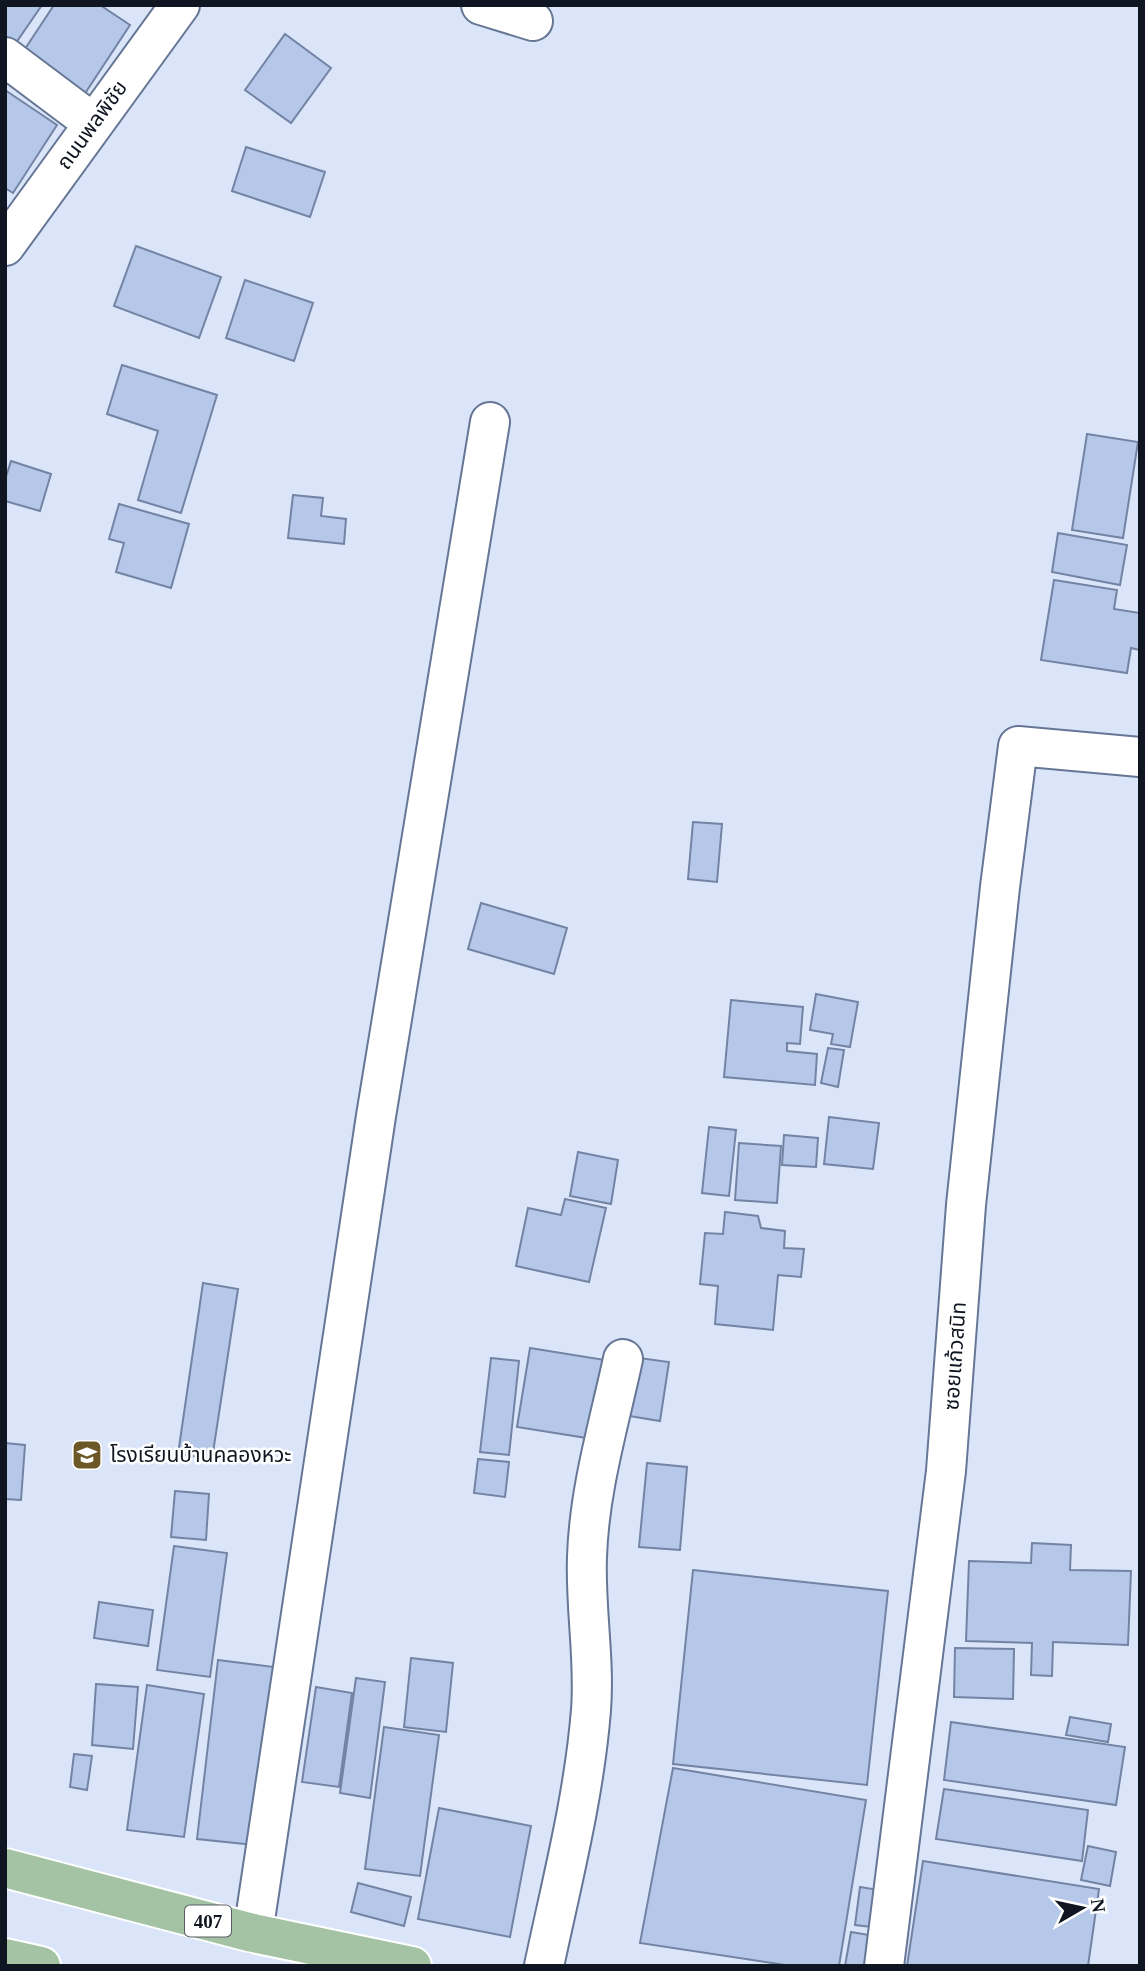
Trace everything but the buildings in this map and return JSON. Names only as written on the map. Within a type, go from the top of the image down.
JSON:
[{"type":"main road","name":"407","points":[[5,1868],[253,1933],[412,1966]]},
{"type":"main road","points":[[5,1958],[41,1966]]},
{"type":"street","name":"ถนนพลพิชัย","points":[[8,236],[180,5]]},
{"type":"street","points":[[481,5],[533,21]]},
{"type":"street","points":[[5,57],[93,123]]},
{"type":"street","points":[[253,1933],[376,1116],[490,422]]},
{"type":"street","name":"ซอยแก้วสนิท","points":[[884,1966],[946,1471],[966,1206],[1018,746],[1140,757]]},
{"type":"street","points":[[544,1966],[579,1804],[591,1711],[592,1650],[587,1558],[590,1517],[623,1359]]},
{"type":"place","name":"โรงเรียนบ้านคลองหวะ","points":[[87,1455]]}]
